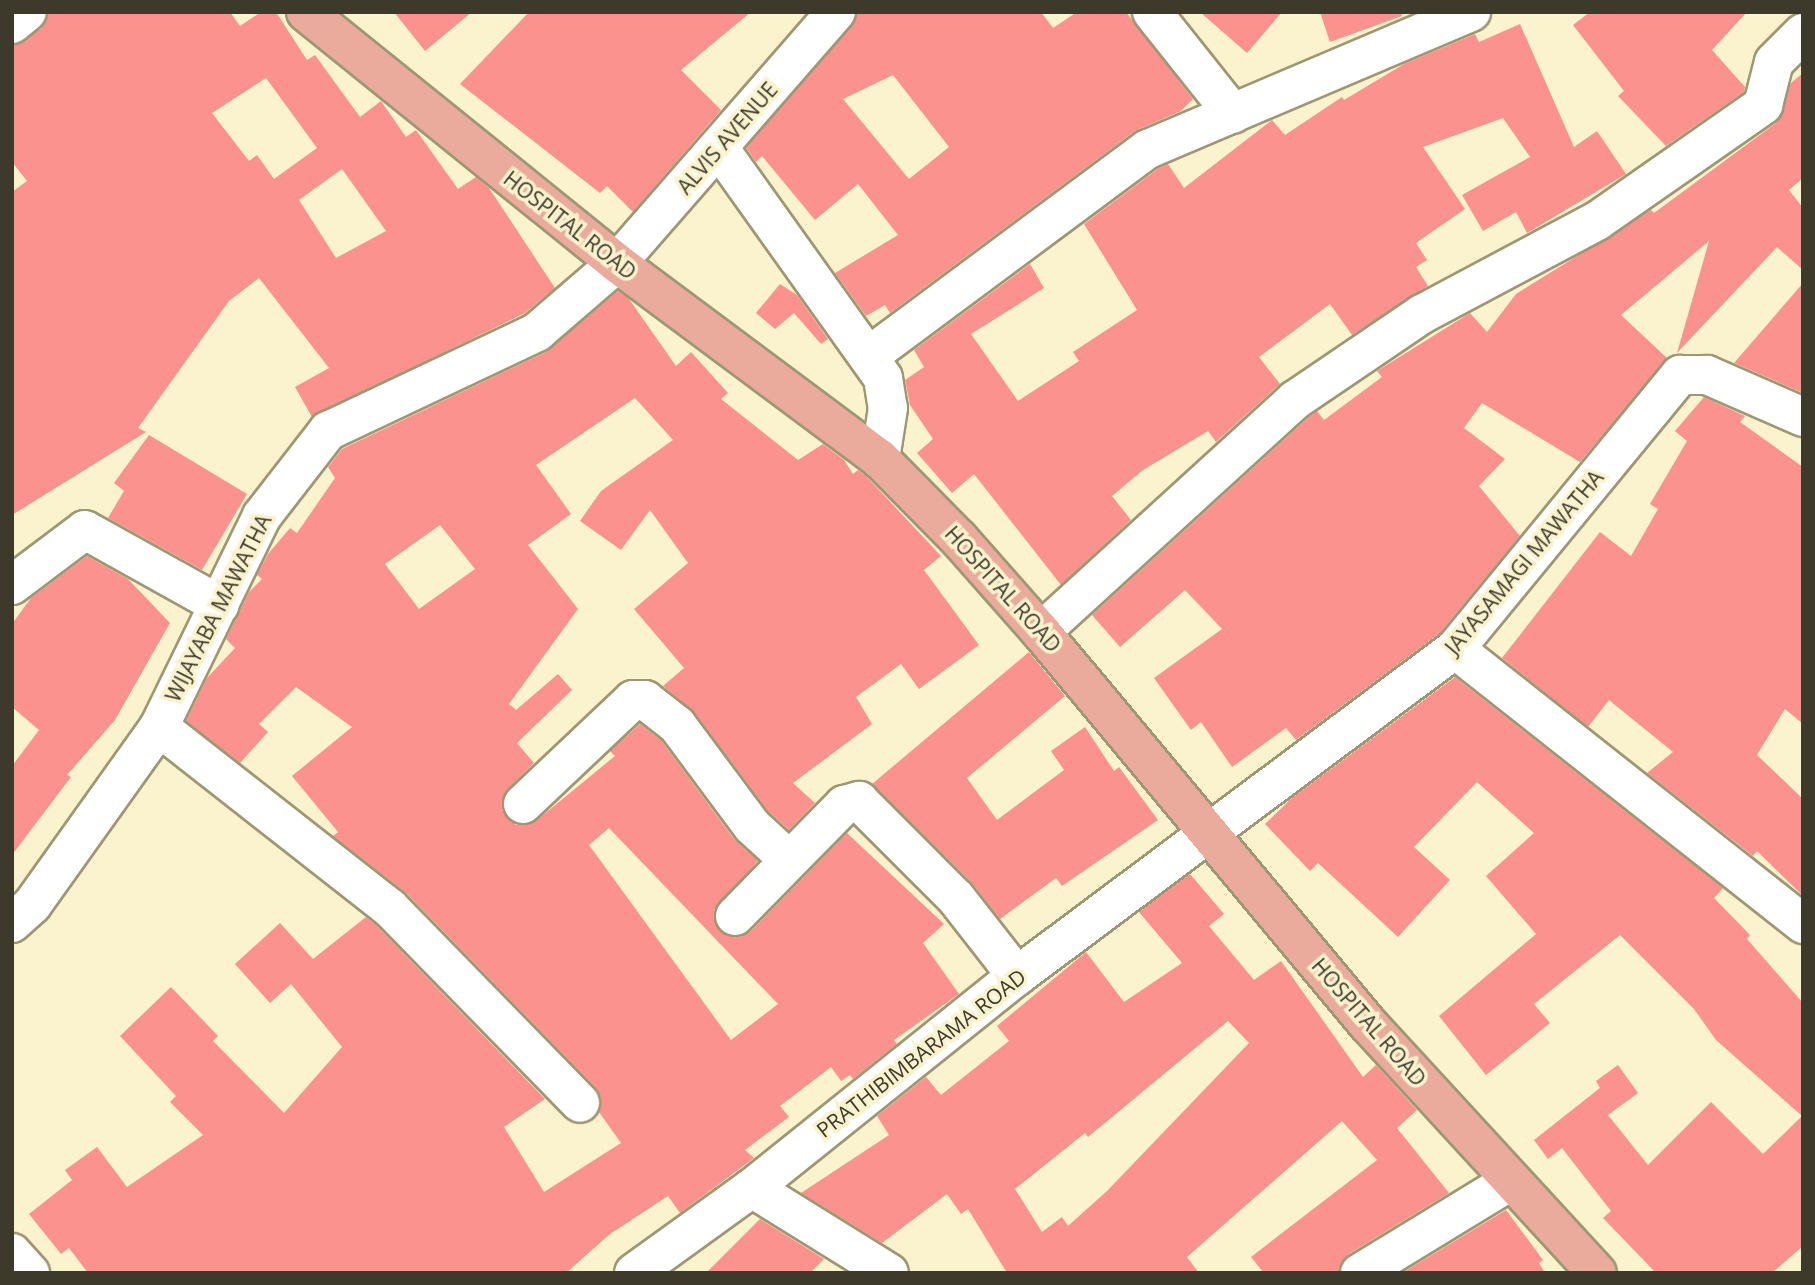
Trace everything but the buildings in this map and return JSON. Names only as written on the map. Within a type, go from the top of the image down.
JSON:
[{"type":"main road","name":"HOSPITAL ROAD","points":[[306,12],[617,263],[880,459],[959,539],[1041,632],[1368,1024],[1597,1273]]},
{"type":"street","points":[[12,24],[27,12]]},
{"type":"street","name":"ALVIS AVENUE","points":[[617,263],[836,12]]},
{"type":"street","points":[[1152,12],[1233,114]]},
{"type":"street","points":[[869,356],[1149,149],[1471,12]]},
{"type":"street","points":[[1041,632],[1296,400],[1422,314],[1597,221],[1763,105],[1774,62],[1803,33]]},
{"type":"street","points":[[719,148],[883,378],[888,408],[880,459]]},
{"type":"street","name":"WIJAYABA MAWATHA","points":[[12,923],[32,905],[159,727],[261,516],[328,431],[537,332],[617,263]]},
{"type":"street","name":"JAYASAMAGI MAWATHA","points":[[1207,832],[1455,649],[1680,374],[1707,375],[1803,417]]},
{"type":"street","points":[[12,585],[85,530],[220,605]]},
{"type":"street","points":[[1455,649],[1803,925]]},
{"type":"street","points":[[523,804],[634,700],[645,700],[677,725],[752,826],[789,860]]},
{"type":"street","points":[[159,727],[390,908],[580,1103]]},
{"type":"street","points":[[735,916],[844,805],[859,801],[956,898],[1017,976]]},
{"type":"street","name":"PRATHIBIMBARAMA ROAD","points":[[634,1273],[752,1188],[1017,976],[1207,832]]},
{"type":"street","points":[[1360,1273],[1511,1181]]},
{"type":"street","points":[[752,1188],[889,1273]]},
{"type":"street","points":[[12,1253],[30,1273]]}]
